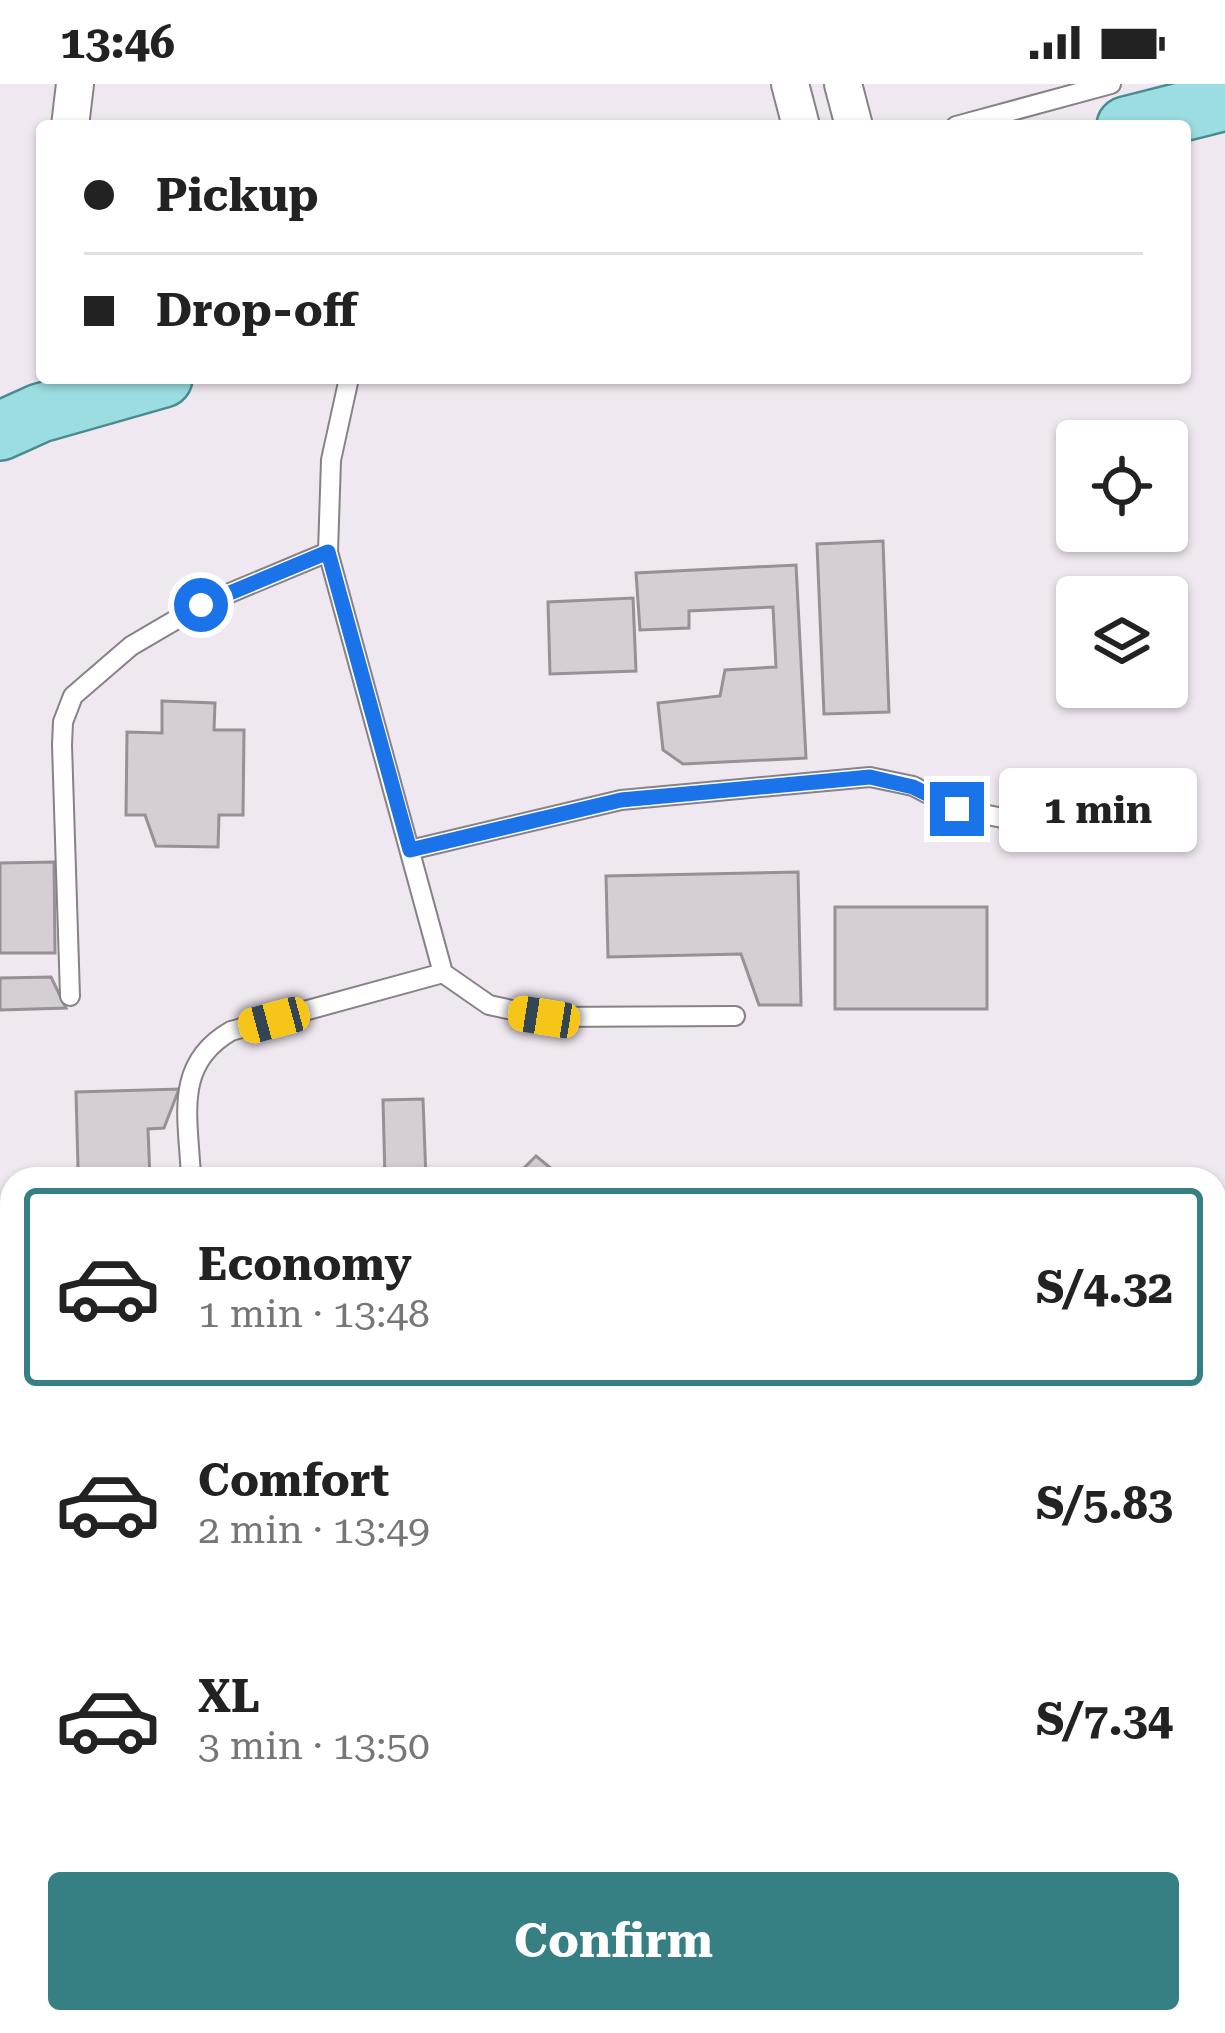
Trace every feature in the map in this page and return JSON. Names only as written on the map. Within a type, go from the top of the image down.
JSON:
[{"type":"main road","points":[[1145,120],[1216,97]]},
{"type":"main road","points":[[28,407],[135,384]]},
{"type":"street","points":[[71,120],[75,84]]},
{"type":"street","points":[[790,84],[799,120]]},
{"type":"street","points":[[843,84],[852,120]]},
{"type":"lane","points":[[978,120],[1111,84]]},
{"type":"lane","points":[[348,384],[331,460],[328,552],[443,973],[489,1005],[544,1017],[735,1016]]},
{"type":"lane","points":[[70,996],[62,745],[63,722],[73,696],[131,646],[201,605],[328,552]]},
{"type":"lane","points":[[410,850],[621,800],[870,777],[913,787],[957,809],[1010,820],[1087,821]]},
{"type":"lane","points":[[190,1167],[188,1087],[196,1058],[207,1045],[231,1031],[443,973]]},
{"type":"building","points":[[883,541],[889,712],[824,714],[817,544]]},
{"type":"building","points":[[796,565],[806,758],[683,764],[663,750],[658,703],[720,696],[725,670],[776,667],[773,607],[689,611],[689,628],[640,630],[636,573]]},
{"type":"building","points":[[633,598],[636,671],[550,674],[548,602]]},
{"type":"building","points":[[162,701],[215,703],[214,730],[244,730],[243,815],[219,815],[218,847],[156,846],[145,815],[126,815],[127,732],[162,733]]},
{"type":"building","points":[[54,862],[55,953],[0,953],[0,863]]},
{"type":"building","points":[[798,872],[801,1005],[759,1005],[741,954],[608,957],[606,876]]},
{"type":"building","points":[[835,907],[987,907],[987,1009],[835,1009]]},
{"type":"building","points":[[51,977],[66,1008],[0,1010],[0,978]]},
{"type":"building","points":[[179,1089],[164,1128],[148,1129],[150,1167],[78,1167],[76,1092]]},
{"type":"building","points":[[423,1099],[426,1167],[385,1167],[383,1100]]},
{"type":"building","points":[[536,1156],[549,1167],[525,1167]]},
{"type":"route","points":[[201,605],[328,552],[410,850],[621,800],[870,777],[913,787],[957,809]]}]
